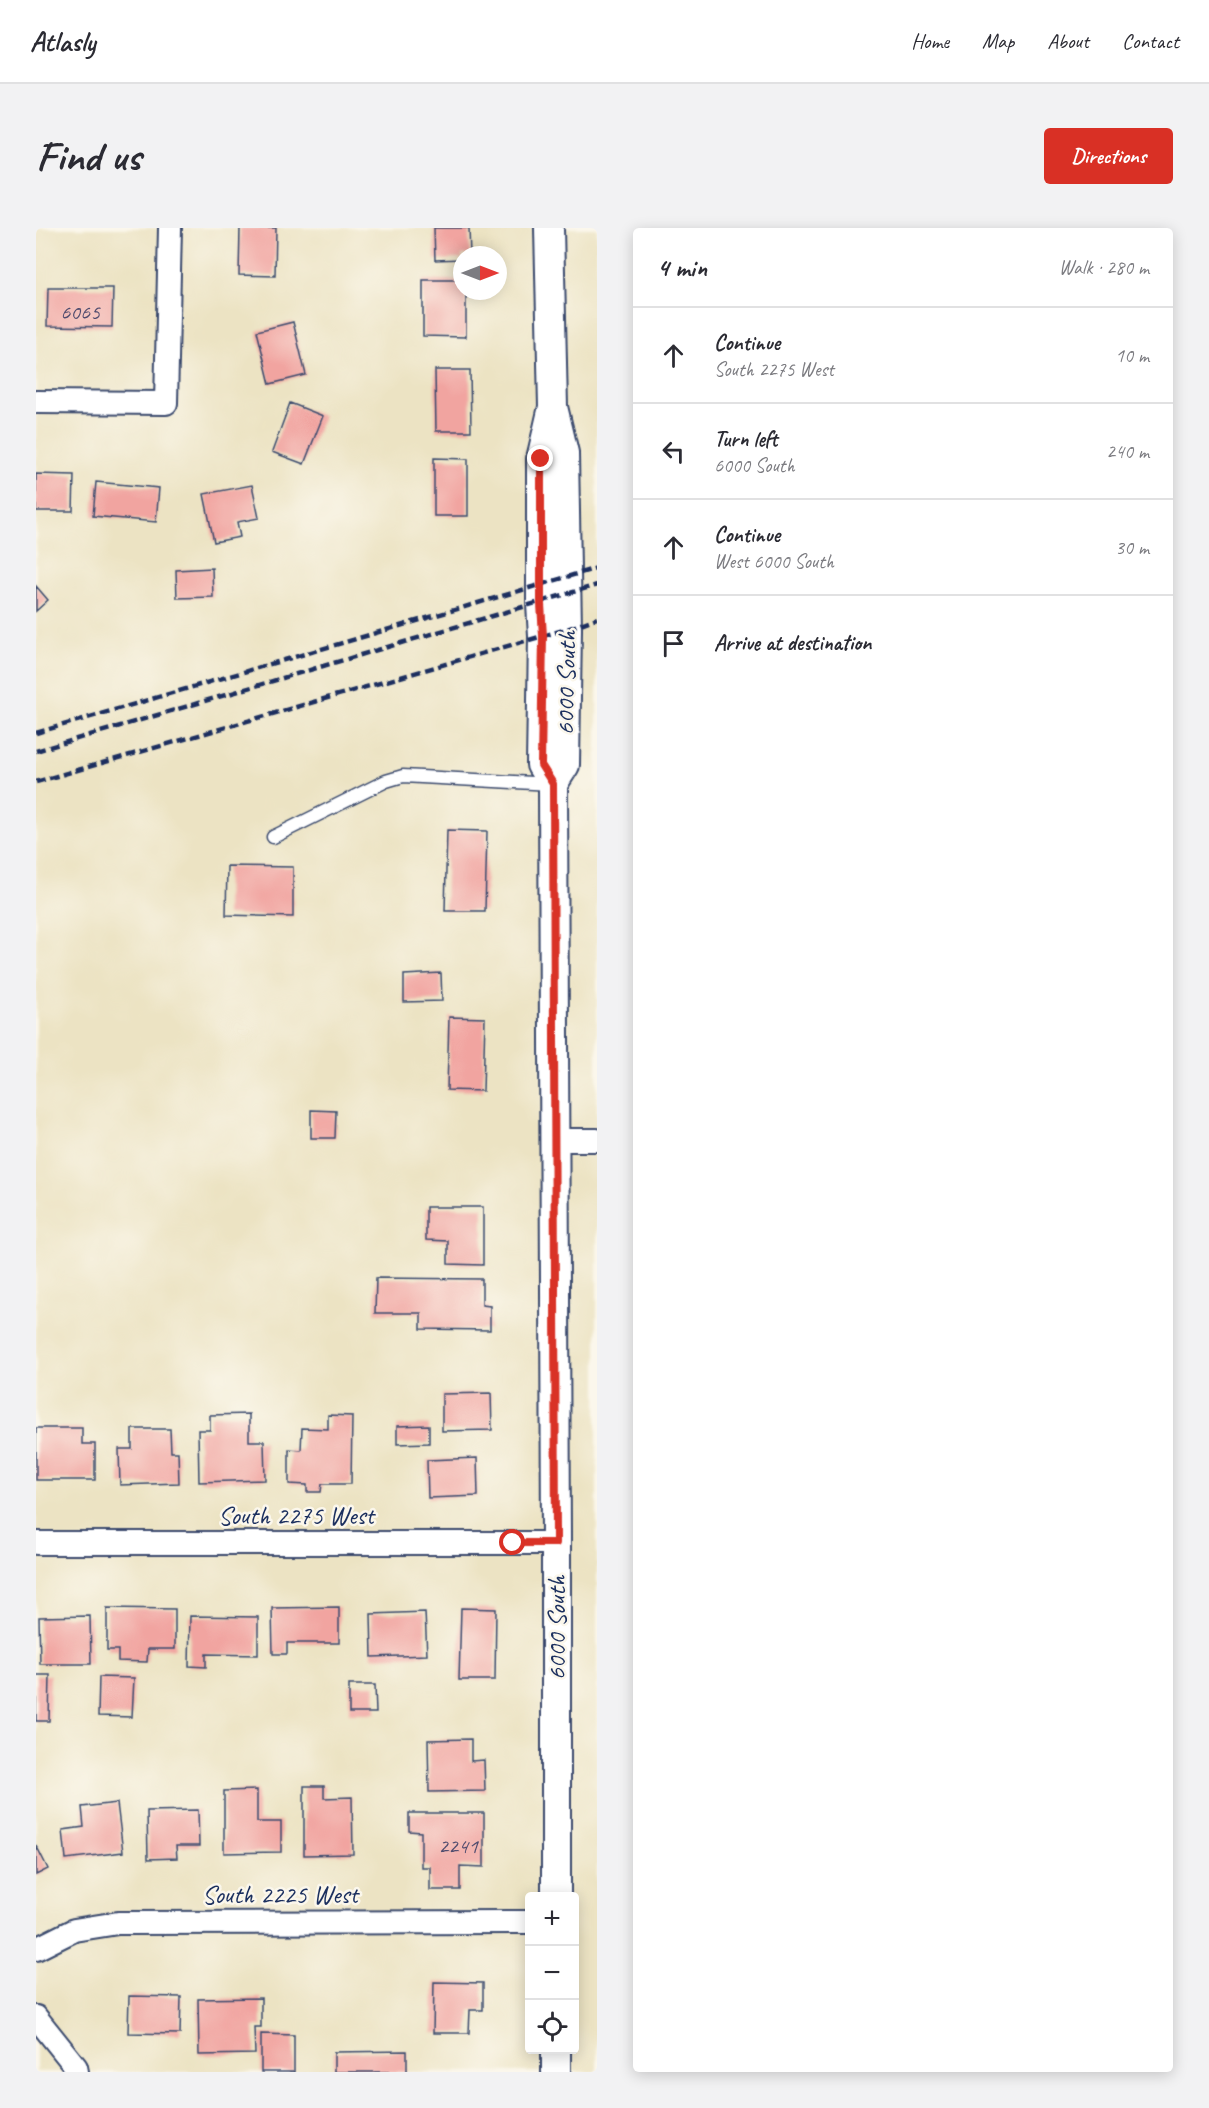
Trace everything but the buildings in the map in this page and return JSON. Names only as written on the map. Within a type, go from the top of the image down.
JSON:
[{"type":"street","points":[[36,402],[166,403],[170,228]]},
{"type":"street","name":"6000 South","points":[[549,228],[553,407],[564,453],[553,581],[567,629],[565,765],[553,784],[556,1892]]},
{"type":"street","points":[[554,1140],[597,1140]]},
{"type":"street","name":"South 2275 West","points":[[36,1543],[556,1543]]},
{"type":"street","name":"South 2225 West","points":[[36,1949],[74,1930],[118,1923],[525,1922]]},
{"type":"street","points":[[36,2017],[76,2067],[77,2072]]},
{"type":"street","points":[[556,2054],[556,2072]]},
{"type":"lane","points":[[273,837],[386,781],[403,776],[553,784]]},
{"type":"railway","points":[[36,733],[597,568]]},
{"type":"railway","points":[[36,751],[597,585]]},
{"type":"railway","points":[[36,782],[567,629],[597,618]]},
{"type":"route","points":[[513,1543],[556,1543],[553,784],[541,765],[543,636],[541,459]]}]
